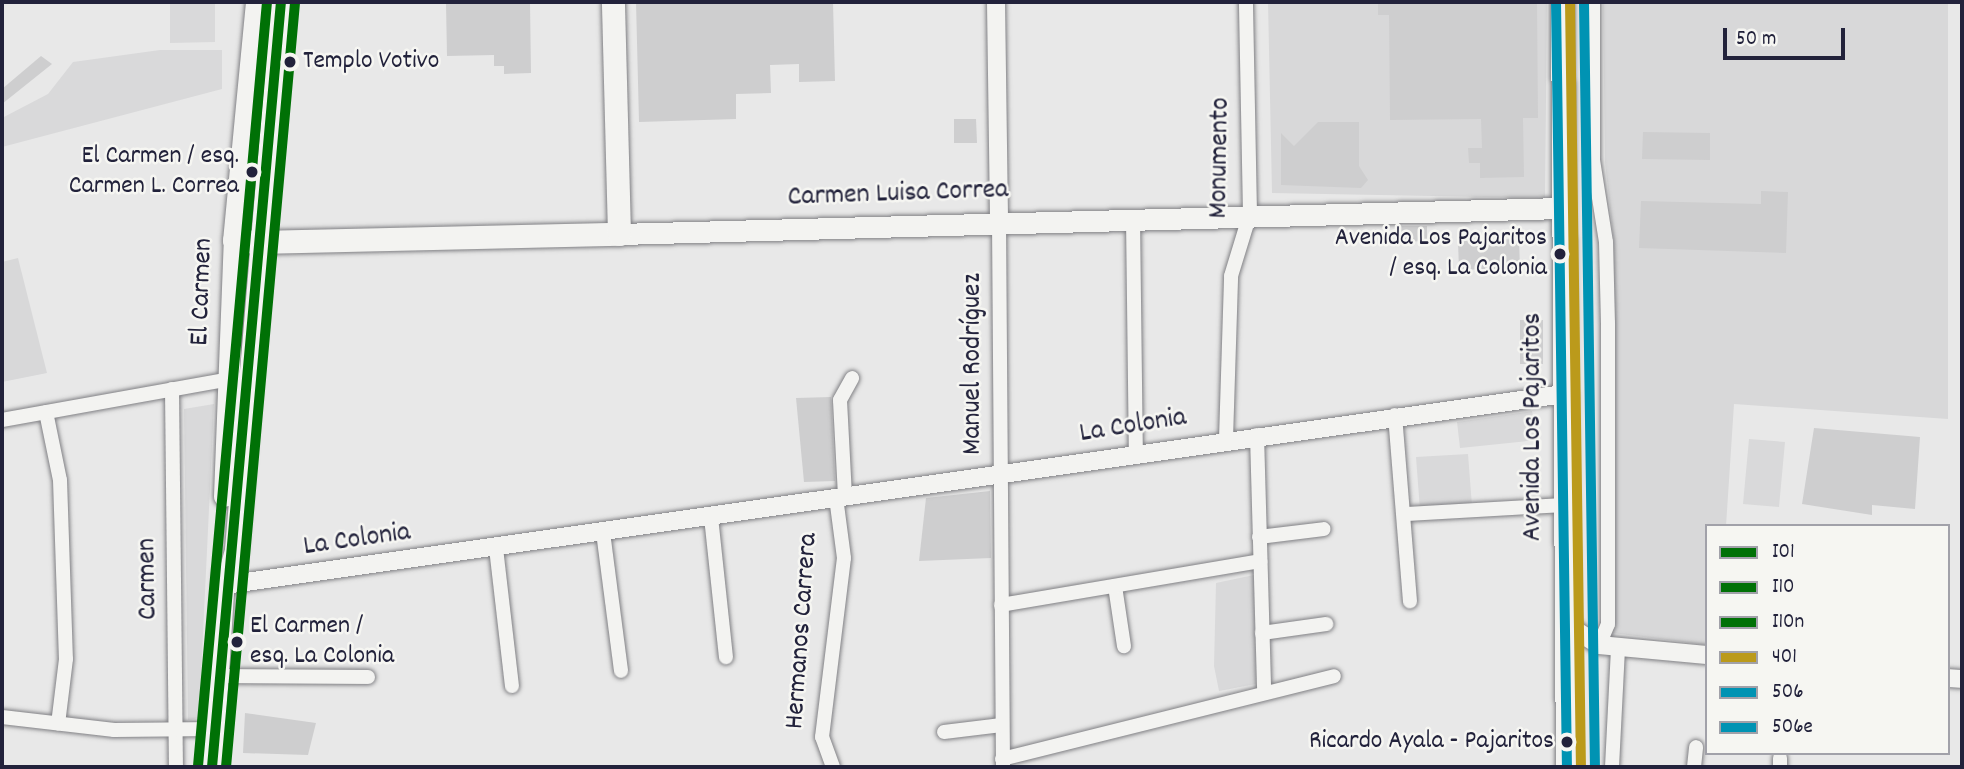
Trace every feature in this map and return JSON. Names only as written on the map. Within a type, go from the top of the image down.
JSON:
[{"type":"main road","name":"El Carmen","points":[[212,767],[225,585],[235,550],[238,378],[234,240],[257,2]]},
{"type":"main road","name":"El Carmen","points":[[238,378],[258,242],[281,2]]},
{"type":"main road","points":[[613,2],[619,233]]},
{"type":"main road","name":"Avenida Los Pajaritos","points":[[1562,2],[1567,767]]},
{"type":"main road","name":"Carmen Luisa Correa","points":[[234,240],[258,242],[1250,214],[1563,208]]},
{"type":"street","name":"Manuel Rodríguez","points":[[996,2],[1002,763]]},
{"type":"street","name":"Monumento","points":[[1226,439],[1231,276],[1250,214],[1246,2]]},
{"type":"street","points":[[1593,2],[1593,160],[1606,242],[1608,323],[1608,624],[1599,645]]},
{"type":"street","points":[[1133,218],[1136,453]]},
{"type":"street","points":[[2,420],[238,378]]},
{"type":"street","name":"Hermanos Carrera","points":[[833,767],[822,737],[844,558],[840,400],[852,378]]},
{"type":"street","name":"Carmen","points":[[172,389],[176,767]]},
{"type":"street","name":"La Colonia","points":[[225,585],[711,517],[1226,439],[1563,394]]},
{"type":"street","points":[[46,412],[60,494],[66,659],[58,724]]},
{"type":"street","points":[[1395,415],[1399,494],[1407,514],[1410,601]]},
{"type":"street","points":[[1257,435],[1264,693]]},
{"type":"street","points":[[1407,514],[1564,505]]},
{"type":"street","points":[[711,517],[726,657]]},
{"type":"street","points":[[1259,537],[1324,529]]},
{"type":"street","points":[[603,532],[621,671]]},
{"type":"street","points":[[496,548],[512,686]]},
{"type":"street","points":[[1001,605],[1260,561]]},
{"type":"street","points":[[1115,586],[1124,646]]},
{"type":"street","points":[[1565,612],[1575,630],[1599,645],[1705,655]]},
{"type":"street","points":[[1262,634],[1326,624]]},
{"type":"street","points":[[1612,767],[1618,647]]},
{"type":"street","points":[[219,676],[368,677]]},
{"type":"street","points":[[1002,763],[1264,693],[1335,677]]},
{"type":"street","points":[[2,717],[58,724],[215,729]]},
{"type":"street","points":[[944,732],[1002,725]]},
{"type":"street","points":[[1694,767],[1696,747]]},
{"type":"shaded area","points":[[170,2],[215,2],[215,42],[170,43]]},
{"type":"shaded area","points":[[1268,2],[1547,2],[1545,198],[1272,193]]},
{"type":"shaded area","points":[[1603,2],[1948,2],[1948,419],[1734,404],[1726,524],[1705,524],[1705,645],[1613,633],[1614,243],[1605,162]]},
{"type":"shaded area","points":[[160,50],[222,50],[222,89],[2,147],[2,118],[48,94],[73,62]]},
{"type":"shaded area","points":[[18,258],[47,373],[2,382],[2,262]]},
{"type":"shaded area","points":[[214,404],[199,718],[188,720],[184,409]]},
{"type":"shaded area","points":[[1532,411],[1537,440],[1460,448],[1457,422]]},
{"type":"shaded area","points":[[1749,439],[1785,442],[1779,507],[1743,504]]},
{"type":"shaded area","points":[[1468,454],[1472,506],[1420,510],[1416,457]]},
{"type":"shaded area","points":[[1254,575],[1256,684],[1219,691],[1214,666],[1216,583]]},
{"type":"building","points":[[636,2],[833,2],[835,81],[799,82],[799,64],[770,65],[771,93],[736,94],[736,119],[639,122]]},
{"type":"building","points":[[1378,2],[1537,2],[1538,118],[1523,118],[1524,177],[1480,178],[1480,163],[1469,163],[1468,148],[1482,148],[1481,119],[1390,120],[1389,15],[1378,15]]},
{"type":"building","points":[[530,3],[531,73],[504,74],[504,66],[494,66],[494,55],[447,56],[446,4]]},
{"type":"building","points":[[41,56],[52,64],[2,104],[2,89]]},
{"type":"building","points":[[954,119],[976,119],[977,143],[954,143]]},
{"type":"building","points":[[1318,122],[1359,122],[1359,166],[1368,180],[1361,188],[1281,185],[1281,133],[1294,146]]},
{"type":"building","points":[[1643,132],[1710,133],[1710,160],[1642,159]]},
{"type":"building","points":[[1761,191],[1788,192],[1786,253],[1639,248],[1641,201],[1761,204]]},
{"type":"building","points":[[1400,226],[1427,226],[1427,241],[1400,242]]},
{"type":"building","points":[[1519,239],[1520,268],[1459,270],[1458,241]]},
{"type":"building","points":[[1520,320],[1543,320],[1543,364],[1520,364]]},
{"type":"building","points":[[831,397],[835,481],[804,482],[796,398]]},
{"type":"building","points":[[1814,428],[1920,437],[1915,509],[1872,505],[1872,515],[1802,504]]},
{"type":"building","points":[[990,491],[991,558],[919,561],[926,498]]},
{"type":"building","points":[[245,713],[316,723],[308,755],[243,753]]},
{"type":"transit line","name":"I10n","points":[[198,766],[267,2]]},
{"type":"transit line","name":"I01","points":[[212,767],[281,2]]},
{"type":"transit line","name":"506","points":[[1556,2],[1567,767]]},
{"type":"transit line","name":"401","points":[[1570,2],[1581,767]]},
{"type":"transit line","name":"506e","points":[[1584,2],[1595,767]]},
{"type":"transit line","name":"I10","points":[[226,767],[295,3]]},
{"type":"place","name":"Templo Votivo","points":[[290,62]]},
{"type":"place","name":"El Carmen / esq. Carmen L. Correa","points":[[252,172]]},
{"type":"place","name":"Avenida Los Pajaritos / esq. La Colonia","points":[[1560,254]]},
{"type":"place","name":"El Carmen / esq. La Colonia","points":[[237,642]]},
{"type":"place","name":"Ricardo Ayala - Pajaritos","points":[[1567,742]]}]
